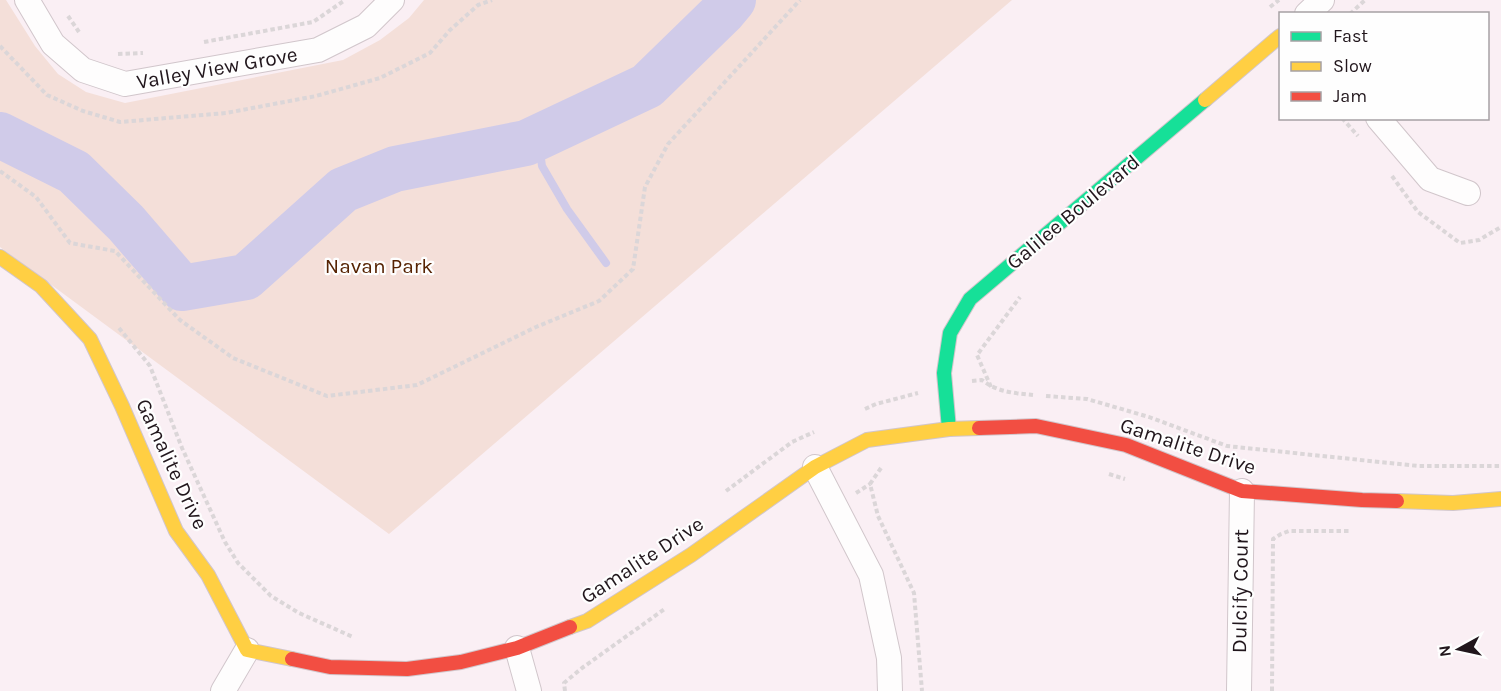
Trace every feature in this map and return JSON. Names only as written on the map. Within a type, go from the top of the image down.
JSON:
[{"type":"street","name":"Valley View Grove","points":[[27,0],[53,44],[83,70],[125,84],[318,50],[366,26],[392,0]]},
{"type":"street","points":[[1309,12],[1322,0]]},
{"type":"street","name":"Galilee Boulevard","points":[[949,429],[944,373],[950,333],[970,299],[1279,38]]},
{"type":"street","points":[[1380,120],[1430,180],[1468,193]]},
{"type":"street","name":"Gamalite Drive","points":[[0,256],[41,286],[90,339],[122,406],[176,531],[208,575],[247,650],[330,667],[407,669],[461,662],[517,648],[587,621],[691,555],[815,467],[867,440],[949,429],[1036,426],[1126,445],[1242,491],[1362,500],[1442,502],[1501,499]]},
{"type":"street","points":[[815,467],[871,575],[889,658],[890,691]]},
{"type":"street","name":"Dulcify Court","points":[[1239,691],[1242,491]]},
{"type":"street","points":[[517,648],[529,691]]},
{"type":"street","points":[[223,691],[247,650]]},
{"type":"path","points":[[196,44],[313,22],[345,0]]},
{"type":"path","points":[[0,171],[36,197],[70,243],[115,251],[180,320],[233,358],[327,396],[417,385],[536,327],[599,301],[633,269],[645,187],[668,144],[800,0]]},
{"type":"path","points":[[1352,12],[1365,0]]},
{"type":"path","points":[[63,9],[82,35]]},
{"type":"path","points":[[112,54],[152,52]]},
{"type":"path","points":[[991,388],[977,355],[1027,288]]},
{"type":"path","points":[[888,462],[870,484],[878,516],[914,593],[922,691]]},
{"type":"path","points":[[1109,473],[1131,481]]},
{"type":"path","points":[[1272,691],[1273,539],[1289,531],[1358,531]]},
{"type":"path","points":[[565,691],[564,683],[582,668],[675,602]]},
{"type":"green space","name":"Navan Park","points":[[0,0],[6,0],[35,46],[58,74],[86,92],[125,103],[343,60],[380,40],[409,18],[424,0],[1012,0],[389,534],[0,247]]},
{"type":"waterway","points":[[0,135],[74,172],[126,223],[182,288],[246,277],[343,190],[395,169],[526,143],[647,86],[733,0]]},
{"type":"waterway","points":[[538,138],[542,166],[567,209],[606,263]]},
{"type":"traffic: fast","points":[[949,429],[944,373],[950,333],[970,299],[1205,100]]},
{"type":"traffic: slow","points":[[1205,100],[1279,37]]},
{"type":"traffic: slow","points":[[0,257],[41,286],[90,339],[122,406],[176,531],[208,575],[247,650],[292,659]]},
{"type":"traffic: slow","points":[[570,627],[587,621],[691,555],[815,467],[867,440],[949,429],[979,428]]},
{"type":"traffic: slow","points":[[1397,501],[1453,503],[1501,499]]},
{"type":"traffic: jam","points":[[979,428],[1036,426],[1126,445],[1242,491],[1397,501]]},
{"type":"traffic: jam","points":[[292,659],[330,667],[407,669],[461,662],[517,648],[570,627]]}]
